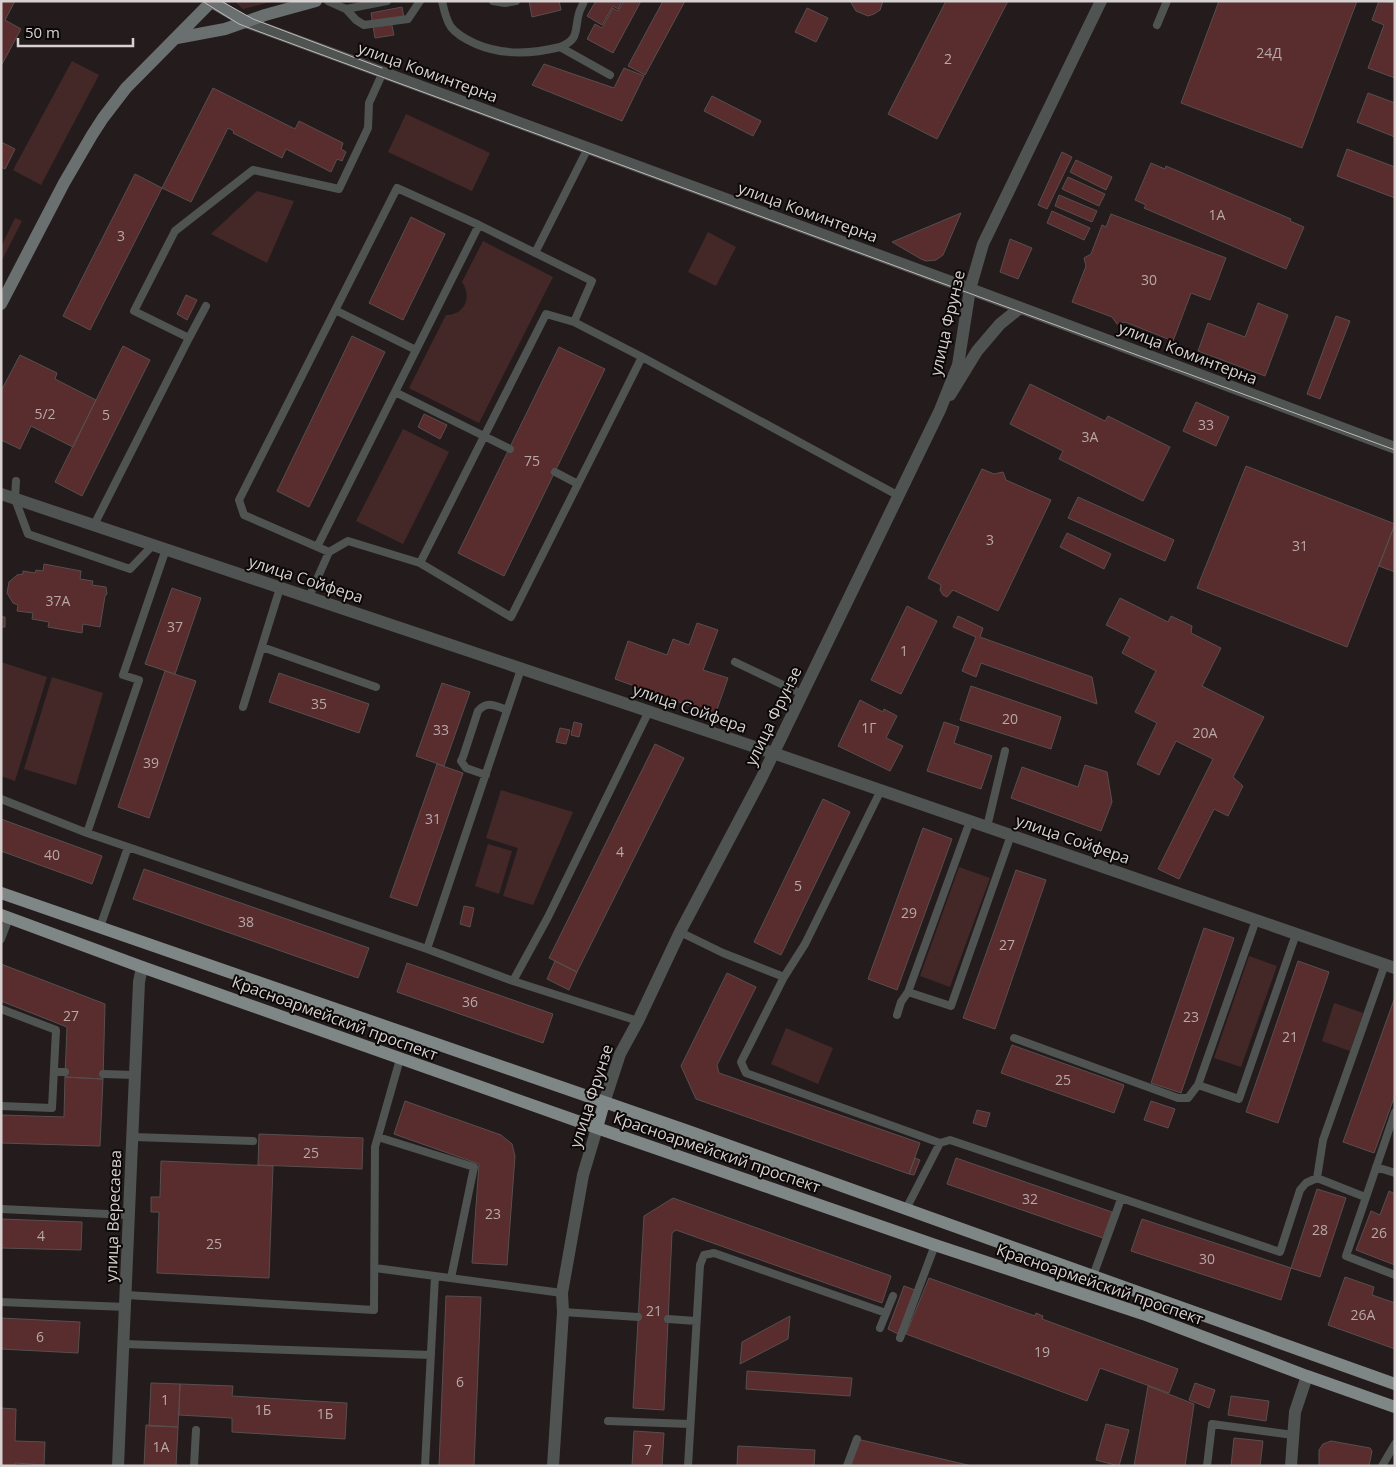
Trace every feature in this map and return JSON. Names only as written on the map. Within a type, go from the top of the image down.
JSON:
[{"type":"main road","points":[[1,304],[64,183],[92,135],[126,88],[212,1]]},
{"type":"main road","name":"улица Коминтерна","points":[[212,1],[246,22]]},
{"type":"main road","points":[[177,38],[225,29],[265,15],[316,1]]},
{"type":"main road","name":"Красноармейский проспект","points":[[1,893],[906,1209],[1395,1384]]},
{"type":"main road","name":"Красноармейский проспект","points":[[5,917],[597,1128],[935,1245],[1143,1314],[1395,1407]]},
{"type":"main road","name":"улица Фрунзе","points":[[597,1128],[604,1103]]},
{"type":"street","name":"улица Фрунзе","points":[[604,1103],[620,1054],[638,1021],[680,932],[773,753],[940,410],[958,365],[970,289],[984,244],[1101,1]]},
{"type":"street","name":"улица Коминтерна","points":[[246,22],[1395,448]]},
{"type":"street","points":[[940,410],[977,351],[1000,324],[1020,308]]},
{"type":"street","name":"улица Сойфера","points":[[1,494],[773,753],[1390,966]]},
{"type":"street","name":"улица Вересаева","points":[[118,1466],[139,982],[142,967]]},
{"type":"street","name":"улица Фрунзе","points":[[553,1466],[563,1312],[562,1293],[583,1174],[597,1128]]},
{"type":"street","points":[[1291,1466],[1295,1412],[1307,1376]]},
{"type":"lane","points":[[328,1],[346,9],[356,20],[364,25],[408,19],[420,1]]},
{"type":"lane","points":[[346,9],[387,1]]},
{"type":"lane","points":[[442,1],[446,18],[455,32],[469,41],[504,53],[538,52],[569,43],[573,40],[576,33],[579,13],[584,1]]},
{"type":"lane","points":[[493,1],[505,3],[516,1]]},
{"type":"lane","points":[[1156,24],[1167,1]]},
{"type":"lane","points":[[560,47],[610,75]]},
{"type":"lane","points":[[189,338],[134,311],[175,231],[254,170],[339,189],[368,128],[369,103],[383,72]]},
{"type":"lane","points":[[535,253],[588,148]]},
{"type":"lane","points":[[329,552],[244,515],[239,500],[397,188],[480,225],[592,281],[574,322]]},
{"type":"lane","points":[[317,547],[480,225]]},
{"type":"lane","points":[[94,525],[206,306]]},
{"type":"lane","points":[[335,310],[416,350]]},
{"type":"lane","points":[[420,563],[546,314],[574,322],[642,357],[899,496]]},
{"type":"lane","points":[[309,597],[329,552],[348,540],[420,563],[511,617],[642,357]]},
{"type":"lane","points":[[395,392],[510,449]]},
{"type":"lane","points":[[555,472],[578,484]]},
{"type":"lane","points":[[16,482],[15,499],[28,534],[130,569],[152,545]]},
{"type":"lane","points":[[87,833],[139,680],[123,675],[166,549]]},
{"type":"lane","points":[[243,708],[280,588]]},
{"type":"lane","points":[[262,648],[376,687]]},
{"type":"lane","points":[[736,662],[802,694]]},
{"type":"lane","points":[[427,949],[521,668]]},
{"type":"lane","points":[[486,775],[466,768],[462,765],[461,761],[478,711],[482,705],[489,703],[507,710]]},
{"type":"lane","points":[[513,981],[552,908],[649,711]]},
{"type":"lane","points":[[987,826],[1005,751]]},
{"type":"lane","points":[[880,790],[805,944],[784,977],[741,1062],[746,1073],[940,1143],[950,1140],[1280,1252],[1300,1190],[1306,1183],[1317,1178],[1365,1197]]},
{"type":"lane","points":[[1,799],[87,833],[427,949],[513,981],[638,1021]]},
{"type":"lane","points":[[897,1015],[901,1002],[908,992],[970,821]]},
{"type":"lane","points":[[908,992],[951,1006],[1011,835]]},
{"type":"lane","points":[[100,927],[128,846]]},
{"type":"lane","points":[[1,939],[5,917]]},
{"type":"lane","points":[[1014,1038],[1178,1098],[1188,1098],[1198,1085],[1256,920]]},
{"type":"lane","points":[[680,932],[723,954],[784,977]]},
{"type":"lane","points":[[1198,1085],[1239,1099],[1296,934]]},
{"type":"lane","points":[[1317,1178],[1323,1140],[1390,966]]},
{"type":"lane","points":[[1,1009],[56,1030],[52,1108],[1,1106]]},
{"type":"lane","points":[[1,1302],[126,1301],[374,1310],[375,1147],[400,1059]]},
{"type":"lane","points":[[54,1072],[65,1072]]},
{"type":"lane","points":[[103,1074],[135,1075]]},
{"type":"lane","points":[[1395,1112],[1346,1256],[1395,1275]]},
{"type":"lane","points":[[132,1137],[253,1141]]},
{"type":"lane","points":[[378,1137],[474,1167],[451,1278]]},
{"type":"lane","points":[[906,1209],[940,1143]]},
{"type":"lane","points":[[1376,1167],[1395,1173]]},
{"type":"lane","points":[[1093,1276],[1121,1199]]},
{"type":"lane","points":[[1,1209],[129,1215]]},
{"type":"lane","points":[[900,1338],[935,1245]]},
{"type":"lane","points":[[688,1466],[700,1265],[704,1255],[714,1253],[886,1314]]},
{"type":"lane","points":[[375,1268],[562,1293]]},
{"type":"lane","points":[[425,1466],[435,1276]]},
{"type":"lane","points":[[880,1328],[893,1296]]},
{"type":"lane","points":[[563,1312],[638,1317]]},
{"type":"lane","points":[[668,1319],[696,1321]]},
{"type":"lane","points":[[124,1344],[431,1355]]},
{"type":"lane","points":[[608,1421],[690,1424]]},
{"type":"lane","points":[[1207,1466],[1212,1424],[1293,1435]]},
{"type":"lane","points":[[194,1466],[196,1430]]},
{"type":"lane","points":[[847,1466],[857,1439]]},
{"type":"lane","points":[[1382,1466],[1395,1444]]},
{"type":"shaded area","points":[[234,1],[275,1],[243,9]]},
{"type":"shaded area","points":[[72,61],[99,75],[41,185],[13,170]]},
{"type":"shaded area","points":[[406,114],[490,153],[472,191],[388,152]]},
{"type":"shaded area","points":[[257,191],[294,201],[267,263],[211,234]]},
{"type":"shaded area","points":[[15,218],[22,221],[1,262],[1,247]]},
{"type":"shaded area","points":[[708,232],[736,247],[716,286],[688,272]]},
{"type":"shaded area","points":[[483,241],[553,277],[479,423],[409,388],[446,315],[458,312],[465,304],[467,294],[462,282]]},
{"type":"shaded area","points":[[403,429],[449,452],[403,544],[356,521]]},
{"type":"shaded area","points":[[1,662],[47,677],[15,781],[1,776]]},
{"type":"shaded area","points":[[52,677],[103,693],[76,785],[24,769]]},
{"type":"shaded area","points":[[501,790],[573,812],[533,905],[503,896],[518,848],[486,838]]},
{"type":"shaded area","points":[[488,844],[512,851],[499,894],[475,886]]},
{"type":"shaded area","points":[[959,867],[990,878],[950,987],[920,976]]},
{"type":"shaded area","points":[[1249,956],[1277,966],[1241,1067],[1214,1058]]},
{"type":"shaded area","points":[[1334,1003],[1363,1013],[1350,1051],[1322,1041]]},
{"type":"shaded area","points":[[786,1028],[833,1048],[818,1084],[771,1064]]},
{"type":"building","points":[[1,1],[15,1],[5,20],[21,29],[1,66]]},
{"type":"building","points":[[529,1],[559,1],[561,10],[532,17]]},
{"type":"building","points":[[596,1],[622,1],[618,9],[613,6],[602,25],[587,16]]},
{"type":"building","points":[[624,1],[641,1],[613,53],[587,39],[595,24],[602,28],[613,8],[618,11]]},
{"type":"building","points":[[663,1],[685,1],[645,75],[628,66]]},
{"type":"building","points":[[850,1],[883,1],[880,10],[868,16],[856,11]]},
{"type":"building","points":[[946,1],[1008,1],[937,139],[888,114]]},
{"type":"building","points":[[1219,1],[1357,1],[1302,148],[1181,103]]},
{"type":"building","points":[[1379,1],[1395,3],[1395,78],[1368,68],[1384,25],[1372,20]]},
{"type":"building","points":[[402,7],[404,18],[391,21],[394,35],[375,38],[371,13]]},
{"type":"building","points":[[807,8],[828,18],[816,42],[795,32]]},
{"type":"building","points":[[544,64],[614,88],[624,68],[644,76],[622,121],[532,85]]},
{"type":"building","points":[[213,88],[295,129],[299,121],[343,143],[341,149],[346,152],[342,161],[337,159],[331,172],[286,149],[282,158],[233,133],[234,131],[228,128],[191,202],[162,188]]},
{"type":"building","points":[[1368,93],[1395,103],[1395,137],[1357,122]]},
{"type":"building","points":[[712,96],[761,121],[753,136],[704,111]]},
{"type":"building","points":[[1,142],[15,149],[5,169],[1,167]]},
{"type":"building","points":[[1347,149],[1395,167],[1395,198],[1337,176]]},
{"type":"building","points":[[1062,152],[1072,157],[1047,209],[1038,205]]},
{"type":"building","points":[[1076,160],[1112,177],[1106,190],[1070,172]]},
{"type":"building","points":[[1151,163],[1165,169],[1166,166],[1291,219],[1290,221],[1304,227],[1286,269],[1144,208],[1146,205],[1135,200]]},
{"type":"building","points":[[135,174],[162,188],[90,330],[63,316]]},
{"type":"building","points":[[1068,177],[1105,194],[1099,206],[1062,189]]},
{"type":"building","points":[[1059,195],[1097,211],[1092,222],[1055,206]]},
{"type":"building","points":[[1052,211],[1090,228],[1084,240],[1047,223]]},
{"type":"building","points":[[961,213],[943,255],[936,260],[926,261],[921,259],[892,242]]},
{"type":"building","points":[[1111,214],[1226,258],[1210,300],[1191,293],[1173,341],[1125,322],[1117,324],[1112,317],[1072,302],[1086,266],[1084,258],[1091,254],[1102,225],[1106,227]]},
{"type":"building","points":[[411,217],[445,234],[403,320],[369,303]]},
{"type":"building","points":[[1010,239],[1032,248],[1018,279],[1000,272]]},
{"type":"building","points":[[186,295],[197,300],[187,320],[177,314]]},
{"type":"building","points":[[1258,303],[1288,315],[1265,376],[1198,351],[1208,323],[1245,337]]},
{"type":"building","points":[[1336,316],[1350,321],[1320,399],[1307,394]]},
{"type":"building","points":[[352,336],[385,352],[309,507],[277,491]]},
{"type":"building","points":[[123,346],[150,360],[82,496],[55,482]]},
{"type":"building","points":[[559,347],[605,369],[504,576],[458,553]]},
{"type":"building","points":[[20,355],[57,373],[55,379],[96,400],[73,447],[31,426],[20,449],[1,440],[1,391]]},
{"type":"building","points":[[1030,384],[1105,421],[1108,416],[1170,447],[1143,501],[1059,459],[1063,451],[1010,424]]},
{"type":"building","points":[[1196,402],[1229,417],[1216,446],[1183,431]]},
{"type":"building","points":[[424,414],[447,425],[440,439],[418,427]]},
{"type":"building","points":[[1246,466],[1395,524],[1347,647],[1197,588]]},
{"type":"building","points":[[982,469],[994,474],[1003,472],[1006,480],[1051,500],[998,611],[953,590],[947,597],[940,590],[941,585],[928,578]]},
{"type":"building","points":[[1078,497],[1174,540],[1165,561],[1068,518]]},
{"type":"building","points":[[1395,524],[1395,572],[1379,566]]},
{"type":"building","points":[[1067,533],[1111,554],[1104,569],[1060,547]]},
{"type":"building","points":[[44,564],[81,571],[80,579],[93,581],[92,585],[106,587],[107,594],[105,596],[100,627],[83,624],[82,633],[48,627],[49,622],[32,619],[33,613],[17,611],[18,605],[13,603],[7,593],[9,582],[17,575],[23,574],[23,571],[35,573],[36,570],[43,571]]},
{"type":"building","points":[[172,588],[201,598],[175,674],[145,664]]},
{"type":"building","points":[[1120,598],[1168,622],[1171,616],[1192,626],[1191,633],[1221,648],[1202,686],[1264,717],[1233,777],[1243,786],[1228,816],[1214,809],[1179,879],[1158,869],[1213,759],[1176,741],[1159,775],[1137,764],[1157,723],[1135,712],[1156,671],[1122,653],[1130,637],[1106,625]]},
{"type":"building","points":[[907,606],[937,621],[901,694],[871,680]]},
{"type":"building","points":[[958,616],[983,628],[980,637],[1092,677],[1097,704],[981,663],[976,677],[962,671],[976,637],[953,627]]},
{"type":"building","points":[[1,617],[5,617],[5,627],[1,627]]},
{"type":"building","points":[[697,623],[718,630],[703,670],[728,678],[715,715],[615,679],[628,641],[667,655],[673,639],[689,645]]},
{"type":"building","points":[[165,671],[196,681],[149,818],[118,807]]},
{"type":"building","points":[[279,673],[369,704],[359,733],[269,702]]},
{"type":"building","points":[[442,683],[470,692],[444,766],[416,756]]},
{"type":"building","points":[[971,686],[1061,717],[1051,749],[960,720]]},
{"type":"building","points":[[860,700],[883,712],[884,709],[897,716],[886,738],[903,746],[890,771],[838,746]]},
{"type":"building","points":[[574,722],[582,724],[579,737],[571,735]]},
{"type":"building","points":[[944,722],[959,727],[954,743],[992,756],[981,789],[927,771]]},
{"type":"building","points":[[560,728],[570,730],[566,744],[556,742]]},
{"type":"building","points":[[655,744],[684,758],[577,972],[549,958]]},
{"type":"building","points":[[437,764],[463,773],[417,906],[390,897]]},
{"type":"building","points":[[1085,765],[1107,772],[1112,802],[1101,831],[1011,798],[1022,767],[1078,787]]},
{"type":"building","points":[[823,799],[850,812],[781,955],[754,942]]},
{"type":"building","points":[[1,819],[102,856],[92,884],[1,851]]},
{"type":"building","points":[[923,828],[952,839],[897,990],[868,979]]},
{"type":"building","points":[[144,869],[369,948],[358,978],[133,899]]},
{"type":"building","points":[[1016,870],[1046,880],[995,1029],[963,1018]]},
{"type":"building","points":[[464,906],[474,908],[470,927],[460,924]]},
{"type":"building","points":[[1204,928],[1234,938],[1181,1093],[1151,1083]]},
{"type":"building","points":[[555,961],[577,972],[569,990],[547,979]]},
{"type":"building","points":[[1298,961],[1329,972],[1278,1123],[1246,1112]]},
{"type":"building","points":[[407,963],[553,1014],[543,1043],[397,992]]},
{"type":"building","points":[[1,964],[105,1004],[103,1079],[65,1077],[67,1027],[1,1001]]},
{"type":"building","points":[[727,973],[756,987],[717,1065],[719,1073],[920,1143],[909,1174],[696,1099],[681,1066]]},
{"type":"building","points":[[1395,997],[1395,1095],[1374,1153],[1343,1142]]},
{"type":"building","points":[[1012,1045],[1124,1085],[1114,1113],[1001,1073]]},
{"type":"building","points":[[65,1077],[103,1079],[100,1146],[1,1143],[1,1115],[64,1117]]},
{"type":"building","points":[[405,1101],[501,1135],[512,1144],[515,1156],[507,1265],[472,1263],[479,1164],[394,1134]]},
{"type":"building","points":[[1151,1101],[1175,1109],[1168,1128],[1144,1120]]},
{"type":"building","points":[[977,1110],[990,1113],[986,1127],[973,1123]]},
{"type":"building","points":[[259,1134],[363,1138],[362,1169],[258,1165]]},
{"type":"building","points":[[915,1158],[920,1160],[914,1175],[909,1174]]},
{"type":"building","points":[[956,1158],[1112,1212],[1103,1238],[947,1184]]},
{"type":"building","points":[[161,1161],[273,1166],[269,1278],[157,1273],[159,1212],[151,1212],[151,1197],[160,1197]]},
{"type":"building","points":[[1317,1189],[1346,1198],[1320,1277],[1291,1268]]},
{"type":"building","points":[[1389,1191],[1395,1194],[1395,1265],[1356,1250],[1371,1211],[1380,1215]]},
{"type":"building","points":[[673,1198],[891,1276],[882,1303],[676,1230],[672,1233],[664,1410],[633,1408],[644,1216]]},
{"type":"building","points":[[1,1219],[82,1222],[81,1250],[1,1248]]},
{"type":"building","points":[[1142,1219],[1291,1268],[1281,1300],[1131,1251]]},
{"type":"building","points":[[1345,1277],[1374,1287],[1372,1295],[1395,1303],[1395,1349],[1328,1325]]},
{"type":"building","points":[[929,1278],[1035,1316],[1036,1313],[1043,1316],[1042,1319],[1178,1369],[1169,1393],[1100,1368],[1087,1401],[906,1334]]},
{"type":"building","points":[[904,1286],[915,1290],[898,1334],[888,1329]]},
{"type":"building","points":[[446,1296],[481,1297],[474,1466],[439,1466]]},
{"type":"building","points":[[790,1316],[788,1339],[740,1364],[742,1342]]},
{"type":"building","points":[[1,1318],[80,1322],[78,1353],[1,1349]]},
{"type":"building","points":[[747,1371],[852,1378],[850,1396],[746,1389]]},
{"type":"building","points":[[151,1383],[180,1384],[178,1427],[149,1426]]},
{"type":"building","points":[[1195,1383],[1215,1390],[1209,1408],[1189,1400]]},
{"type":"building","points":[[180,1384],[233,1386],[232,1396],[347,1403],[345,1439],[232,1432],[232,1418],[179,1415]]},
{"type":"building","points":[[1148,1386],[1194,1404],[1185,1466],[1134,1466]]},
{"type":"building","points":[[1231,1396],[1269,1401],[1266,1421],[1228,1415]]},
{"type":"building","points":[[1,1408],[16,1409],[15,1441],[45,1442],[44,1465],[15,1463],[15,1466],[1,1466]]},
{"type":"building","points":[[1106,1424],[1129,1430],[1119,1466],[1096,1460]]},
{"type":"building","points":[[146,1425],[178,1427],[176,1466],[144,1466]]},
{"type":"building","points":[[634,1431],[664,1433],[662,1466],[632,1466]]},
{"type":"building","points":[[1234,1438],[1263,1441],[1260,1466],[1231,1466]]},
{"type":"building","points":[[857,1439],[972,1466],[851,1466]]},
{"type":"building","points":[[1331,1441],[1370,1448],[1372,1451],[1369,1466],[1319,1466],[1319,1450],[1323,1444]]},
{"type":"building","points":[[738,1446],[815,1450],[814,1466],[737,1466]]},
{"type":"tram line","points":[[202,1],[239,24],[260,32],[1395,450]]},
{"type":"tram line","points":[[221,1],[253,19],[382,68]]}]
